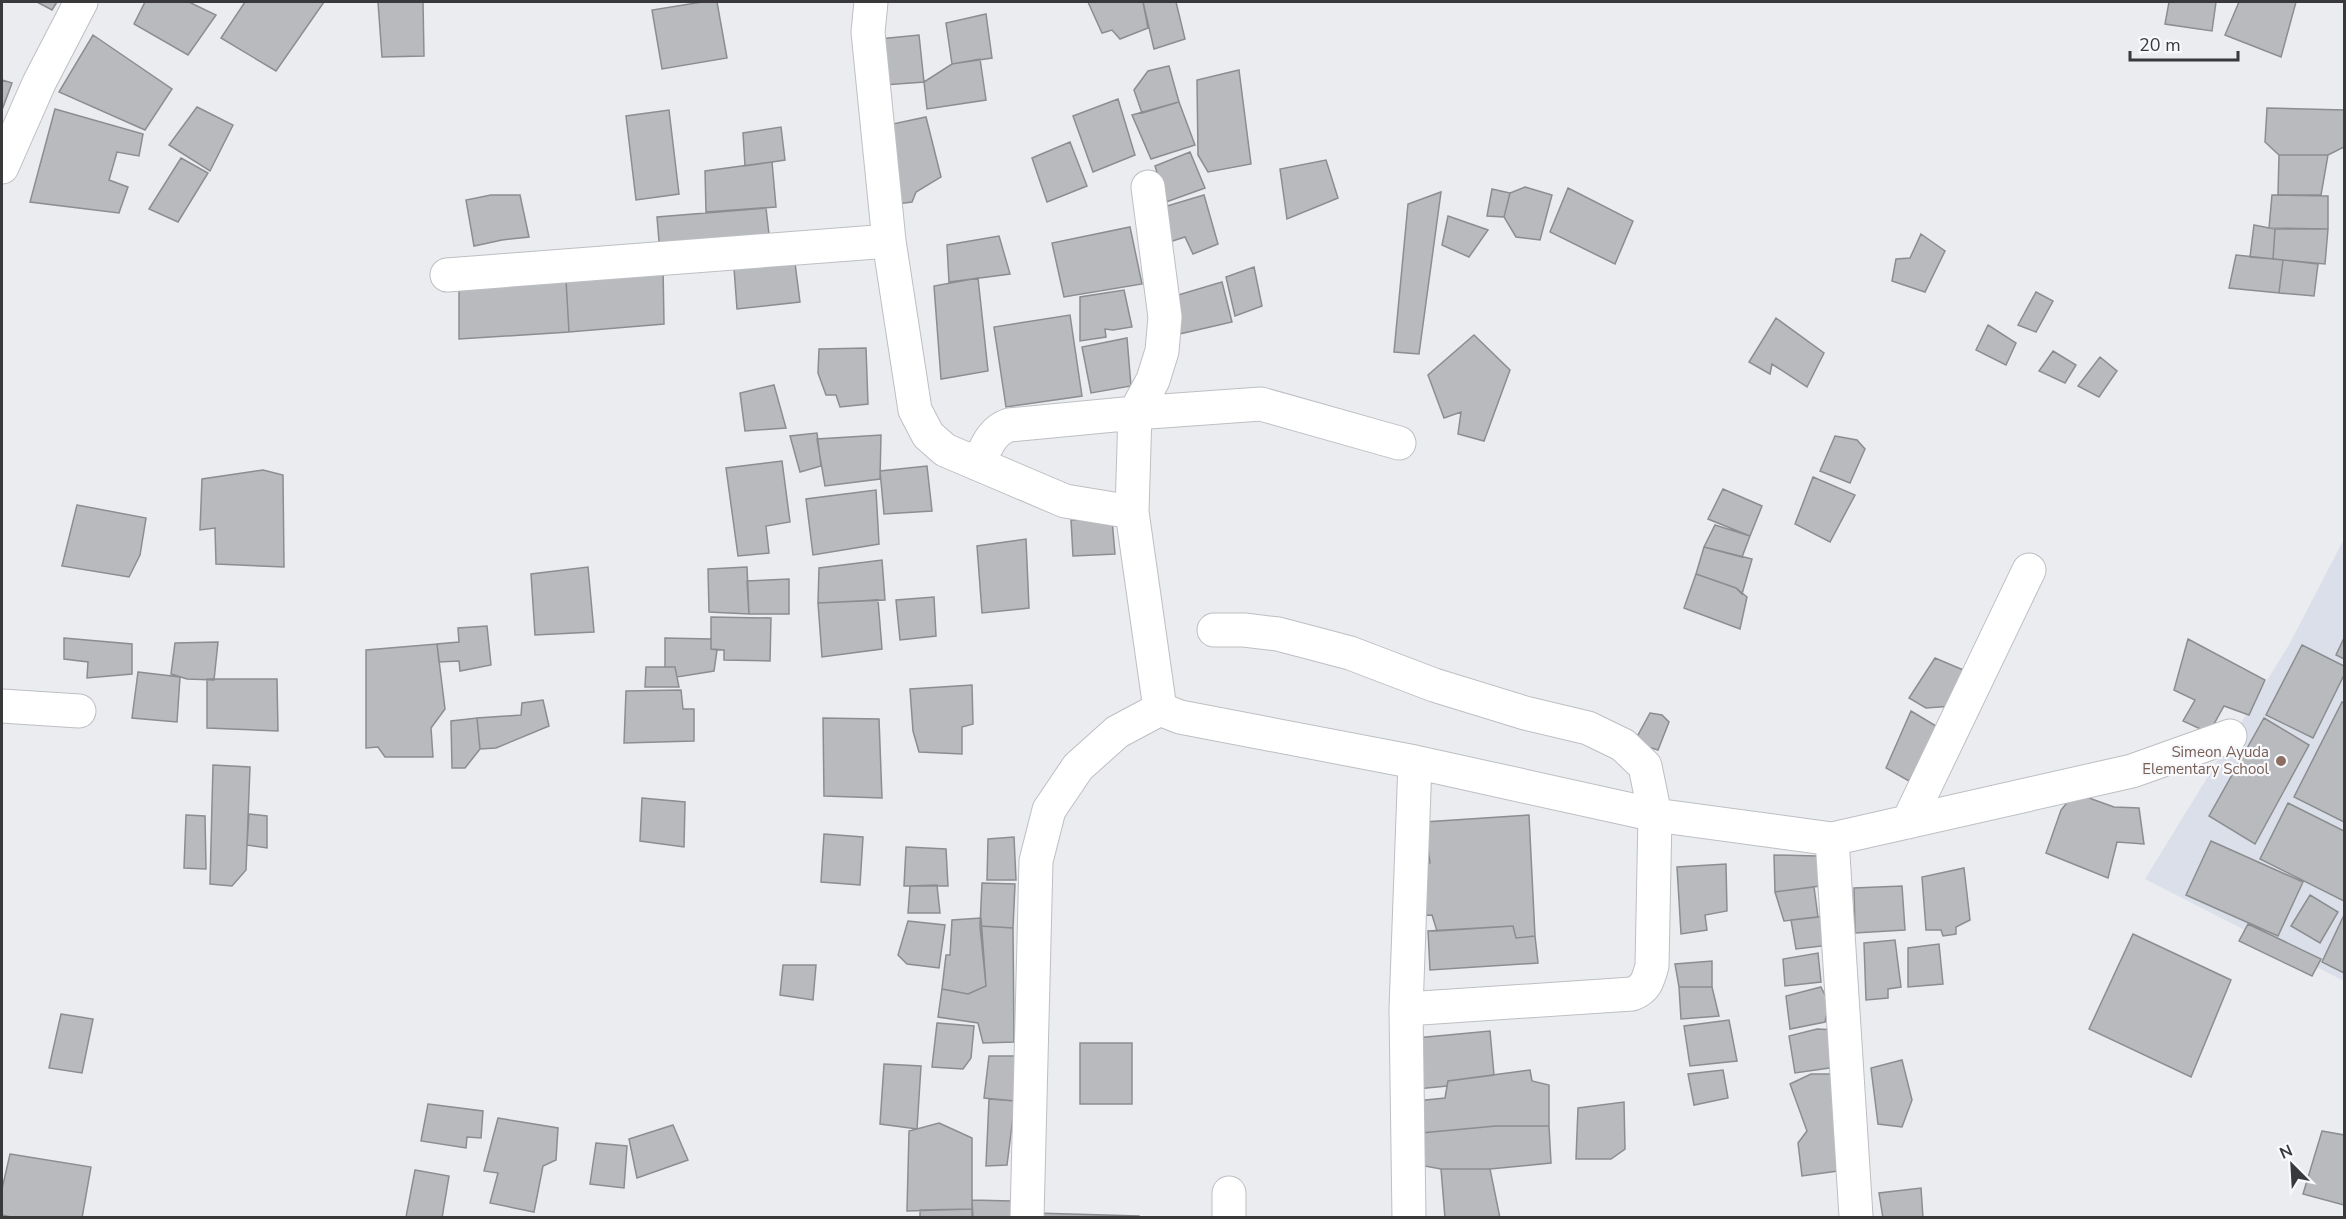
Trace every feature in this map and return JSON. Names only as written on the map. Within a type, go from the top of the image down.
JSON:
[{"type":"street","points":[[2,167],[39,83],[81,2]]},
{"type":"street","points":[[871,2],[868,32],[889,241],[915,410],[928,435],[945,450],[1065,501],[1132,512]]},
{"type":"street","points":[[1148,187],[1165,317],[1162,351],[1153,380],[1135,413],[1132,512],[1160,709]]},
{"type":"street","points":[[447,275],[889,241]]},
{"type":"street","points":[[978,464],[993,435],[1009,425],[1261,404],[1399,443]]},
{"type":"street","points":[[1908,822],[2029,570]]},
{"type":"street","points":[[1214,630],[1244,630],[1278,634],[1350,653],[1445,688],[1525,713],[1588,728],[1623,745],[1645,766],[1655,815],[1652,966],[1647,983],[1641,991],[1632,994],[1406,1009]]},
{"type":"street","points":[[2,706],[79,711]]},
{"type":"street","points":[[1027,1218],[1035,861],[1049,810],[1078,767],[1117,732],[1160,709],[1180,717],[1415,762],[1655,815],[1832,839],[2132,771],[2230,736]]},
{"type":"street","points":[[1409,1218],[1406,1009],[1415,762]]},
{"type":"street","points":[[1832,839],[1856,1216]]},
{"type":"shaded area","name":"Simeon Ayuda Elementary School","points":[[2344,539],[2344,981],[2145,879],[2290,643]]},
{"type":"building","points":[[37,2],[57,2],[52,10]]},
{"type":"building","points":[[145,2],[189,2],[216,15],[188,55],[134,24]]},
{"type":"building","points":[[245,2],[324,2],[276,71],[221,38]]},
{"type":"building","points":[[378,2],[423,2],[424,56],[382,57]]},
{"type":"building","points":[[702,2],[717,2],[727,58],[662,69],[652,10]]},
{"type":"building","points":[[1088,2],[1143,2],[1148,28],[1120,39],[1112,30],[1102,33]]},
{"type":"building","points":[[1143,2],[1176,2],[1185,39],[1154,49]]},
{"type":"building","points":[[2169,2],[2216,2],[2212,31],[2165,24]]},
{"type":"building","points":[[2239,2],[2296,2],[2281,57],[2225,35]]},
{"type":"building","points":[[986,14],[992,58],[952,64],[946,23]]},
{"type":"building","points":[[93,35],[172,89],[145,130],[59,92]]},
{"type":"building","points":[[919,35],[924,82],[884,85],[879,39]]},
{"type":"building","points":[[980,59],[986,100],[927,109],[924,82],[952,64]]},
{"type":"building","points":[[1169,66],[1179,102],[1142,113],[1134,90],[1148,71]]},
{"type":"building","points":[[1239,70],[1251,164],[1208,172],[1198,155],[1197,80]]},
{"type":"building","points":[[2,80],[12,83],[2,110]]},
{"type":"building","points":[[1118,99],[1135,155],[1093,172],[1073,116]]},
{"type":"building","points":[[1179,102],[1195,145],[1151,159],[1132,115]]},
{"type":"building","points":[[197,107],[233,125],[210,171],[169,145]]},
{"type":"building","points":[[2267,108],[2344,110],[2344,147],[2328,155],[2279,155],[2265,142]]},
{"type":"building","points":[[55,109],[143,134],[139,156],[117,152],[109,180],[128,187],[119,213],[30,202]]},
{"type":"building","points":[[669,110],[679,194],[636,200],[626,116]]},
{"type":"building","points":[[926,117],[941,177],[916,192],[912,202],[897,204],[888,125]]},
{"type":"building","points":[[781,127],[785,160],[745,166],[743,133]]},
{"type":"building","points":[[1070,142],[1087,186],[1047,202],[1032,158]]},
{"type":"building","points":[[1190,152],[1205,188],[1166,202],[1155,166]]},
{"type":"building","points":[[2279,155],[2328,155],[2321,195],[2278,195]]},
{"type":"building","points":[[181,158],[208,173],[178,222],[149,209]]},
{"type":"building","points":[[1326,160],[1338,198],[1287,219],[1280,169]]},
{"type":"building","points":[[772,162],[776,207],[706,212],[705,171]]},
{"type":"building","points":[[1525,187],[1552,195],[1540,240],[1516,237],[1504,217],[1510,193]]},
{"type":"building","points":[[1568,188],[1633,221],[1615,264],[1550,232]]},
{"type":"building","points":[[1492,189],[1510,193],[1504,217],[1487,216]]},
{"type":"building","points":[[1441,192],[1419,354],[1394,352],[1408,204]]},
{"type":"building","points":[[491,195],[520,195],[529,237],[474,246],[466,200]]},
{"type":"building","points":[[1204,195],[1218,244],[1193,254],[1185,237],[1160,245],[1157,209]]},
{"type":"building","points":[[2272,195],[2328,196],[2328,229],[2269,228]]},
{"type":"building","points":[[766,208],[770,243],[660,254],[657,217]]},
{"type":"building","points":[[1448,216],[1488,230],[1469,257],[1442,245]]},
{"type":"building","points":[[2254,225],[2275,229],[2273,259],[2250,257]]},
{"type":"building","points":[[1130,227],[1142,284],[1064,297],[1052,243]]},
{"type":"building","points":[[2275,229],[2328,229],[2325,264],[2273,259]]},
{"type":"building","points":[[1921,234],[1945,251],[1925,292],[1892,281],[1896,259],[1910,258]]},
{"type":"building","points":[[999,236],[1010,274],[949,282],[947,245]]},
{"type":"building","points":[[2236,255],[2283,260],[2279,293],[2229,288]]},
{"type":"building","points":[[2283,260],[2318,264],[2314,296],[2279,293]]},
{"type":"building","points":[[795,263],[800,302],[737,309],[734,268]]},
{"type":"building","points":[[663,266],[664,324],[569,332],[566,280]]},
{"type":"building","points":[[1254,267],[1262,306],[1235,316],[1226,277]]},
{"type":"building","points":[[978,278],[988,371],[941,379],[934,286]]},
{"type":"building","points":[[566,280],[569,332],[459,339],[459,290]]},
{"type":"building","points":[[1222,282],[1232,322],[1175,335],[1168,298]]},
{"type":"building","points":[[1124,290],[1132,327],[1105,329],[1106,337],[1080,341],[1080,297]]},
{"type":"building","points":[[2036,292],[2053,301],[2036,332],[2018,325]]},
{"type":"building","points":[[1070,315],[1082,396],[1006,407],[994,327]]},
{"type":"building","points":[[1776,318],[1824,353],[1807,387],[1772,364],[1770,374],[1749,362]]},
{"type":"building","points":[[1988,325],[2016,343],[2006,365],[1976,350]]},
{"type":"building","points":[[1474,335],[1510,370],[1484,441],[1458,434],[1461,412],[1444,418],[1428,375]]},
{"type":"building","points":[[1127,338],[1131,386],[1091,393],[1082,347]]},
{"type":"building","points":[[866,348],[868,404],[840,407],[836,395],[826,395],[818,373],[819,349]]},
{"type":"building","points":[[2053,351],[2076,365],[2065,383],[2039,371]]},
{"type":"building","points":[[2100,357],[2117,371],[2099,397],[2078,386]]},
{"type":"building","points":[[774,385],[786,428],[745,431],[740,393]]},
{"type":"building","points":[[817,433],[821,466],[800,472],[790,436]]},
{"type":"building","points":[[881,435],[880,479],[825,486],[817,439]]},
{"type":"building","points":[[1835,436],[1857,440],[1865,449],[1850,483],[1820,471]]},
{"type":"building","points":[[782,461],[790,522],[766,526],[769,553],[738,556],[726,468]]},
{"type":"building","points":[[927,466],[932,511],[884,514],[880,471]]},
{"type":"building","points":[[263,470],[283,475],[284,567],[216,564],[215,528],[200,530],[202,479]]},
{"type":"building","points":[[1813,477],[1855,495],[1830,542],[1795,524]]},
{"type":"building","points":[[1723,489],[1762,506],[1750,536],[1708,519]]},
{"type":"building","points":[[876,490],[879,544],[813,555],[806,499]]},
{"type":"building","points":[[77,505],[146,518],[140,555],[129,577],[62,566]]},
{"type":"building","points":[[1071,520],[1112,520],[1115,554],[1073,556]]},
{"type":"building","points":[[1715,525],[1750,536],[1742,557],[1704,547]]},
{"type":"building","points":[[1026,539],[1029,608],[982,613],[977,546]]},
{"type":"building","points":[[1704,547],[1752,559],[1742,594],[1736,588],[1696,574]]},
{"type":"building","points":[[882,560],[885,600],[818,603],[819,568]]},
{"type":"building","points":[[588,567],[594,632],[535,635],[531,574]]},
{"type":"building","points":[[747,567],[749,614],[709,612],[708,569]]},
{"type":"building","points":[[1696,574],[1736,588],[1747,597],[1740,629],[1684,608]]},
{"type":"building","points":[[789,579],[789,614],[749,614],[747,581]]},
{"type":"building","points":[[934,597],[936,636],[900,640],[896,600]]},
{"type":"building","points":[[878,600],[882,649],[822,657],[818,603]]},
{"type":"building","points":[[711,617],[771,618],[770,661],[724,660],[724,650],[711,649]]},
{"type":"building","points":[[487,626],[491,665],[460,671],[459,661],[439,662],[437,644],[459,642],[458,628]]},
{"type":"building","points":[[64,638],[132,644],[132,674],[87,678],[88,662],[64,659]]},
{"type":"building","points":[[665,638],[711,639],[711,649],[717,650],[714,671],[677,677],[675,667],[665,667]]},
{"type":"building","points":[[2344,638],[2344,659],[2336,655]]},
{"type":"building","points":[[2188,639],[2265,680],[2249,715],[2224,706],[2209,733],[2183,721],[2195,700],[2174,690]]},
{"type":"building","points":[[218,642],[214,680],[187,679],[171,674],[175,643]]},
{"type":"building","points":[[437,644],[445,709],[431,728],[433,757],[385,757],[378,747],[366,748],[366,650]]},
{"type":"building","points":[[2302,645],[2344,666],[2344,675],[2313,738],[2266,715]]},
{"type":"building","points":[[1935,658],[1968,672],[1953,706],[1926,708],[1909,698]]},
{"type":"building","points":[[646,667],[675,667],[679,687],[645,687]]},
{"type":"building","points":[[138,672],[180,677],[177,722],[132,718]]},
{"type":"building","points":[[207,679],[277,679],[278,731],[207,728]]},
{"type":"building","points":[[972,685],[973,724],[962,727],[962,754],[919,752],[913,731],[910,689]]},
{"type":"building","points":[[681,690],[683,709],[694,709],[694,741],[624,743],[626,691]]},
{"type":"building","points":[[543,700],[549,726],[496,748],[480,749],[477,718],[521,715],[522,703]]},
{"type":"building","points":[[2342,702],[2344,703],[2344,822],[2294,797]]},
{"type":"building","points":[[1911,711],[1941,729],[1909,781],[1886,768]]},
{"type":"building","points":[[1650,713],[1662,715],[1669,722],[1658,750],[1639,744],[1638,735]]},
{"type":"building","points":[[477,718],[480,749],[465,768],[452,768],[451,721]]},
{"type":"building","points":[[823,718],[879,719],[882,798],[824,796]]},
{"type":"building","points":[[2264,718],[2309,745],[2255,844],[2209,816]]},
{"type":"building","points":[[213,765],[250,767],[246,870],[232,886],[210,884]]},
{"type":"building","points":[[2075,793],[2114,807],[2139,808],[2144,844],[2117,842],[2108,878],[2046,853],[2061,810]]},
{"type":"building","points":[[642,798],[685,802],[684,847],[640,841]]},
{"type":"building","points":[[2288,803],[2344,831],[2344,901],[2260,859]]},
{"type":"building","points":[[249,814],[267,816],[267,848],[247,845]]},
{"type":"building","points":[[186,815],[205,816],[206,869],[184,868]]},
{"type":"building","points":[[1529,815],[1535,936],[1516,938],[1513,926],[1437,931],[1432,915],[1413,916],[1412,866],[1430,863],[1424,822]]},
{"type":"building","points":[[824,834],[863,837],[860,885],[821,882]]},
{"type":"building","points":[[1014,837],[1016,880],[987,880],[988,839]]},
{"type":"building","points":[[2211,841],[2303,882],[2278,936],[2186,895]]},
{"type":"building","points":[[906,847],[946,849],[948,886],[904,886]]},
{"type":"building","points":[[1774,855],[1818,856],[1820,886],[1775,892]]},
{"type":"building","points":[[1726,864],[1727,911],[1705,915],[1707,930],[1681,934],[1677,867]]},
{"type":"building","points":[[1964,868],[1970,920],[1956,927],[1956,934],[1943,936],[1941,930],[1926,930],[1922,877]]},
{"type":"building","points":[[982,883],[1015,884],[1013,928],[980,926]]},
{"type":"building","points":[[937,885],[940,913],[908,913],[910,886]]},
{"type":"building","points":[[1902,886],[1905,930],[1855,933],[1854,888]]},
{"type":"building","points":[[1814,887],[1818,917],[1784,921],[1775,892]]},
{"type":"building","points":[[2310,895],[2338,912],[2320,943],[2291,926]]},
{"type":"building","points":[[2344,915],[2344,973],[2322,962]]},
{"type":"building","points":[[1825,916],[1830,945],[1796,949],[1791,920]]},
{"type":"building","points":[[981,918],[986,986],[968,994],[942,989],[946,955],[950,955],[952,920]]},
{"type":"building","points":[[908,921],[945,925],[939,968],[907,964],[898,955]]},
{"type":"building","points":[[2248,924],[2321,959],[2312,976],[2239,941]]},
{"type":"building","points":[[980,926],[1013,928],[1014,1042],[983,1043],[978,1023],[938,1017],[942,989],[968,994],[986,986]]},
{"type":"building","points":[[1513,926],[1516,938],[1535,936],[1538,963],[1430,970],[1428,931]]},
{"type":"building","points":[[2133,934],[2231,980],[2191,1077],[2089,1029]]},
{"type":"building","points":[[1895,940],[1901,987],[1888,989],[1888,998],[1866,1000],[1864,943]]},
{"type":"building","points":[[1939,944],[1943,984],[1908,987],[1908,948]]},
{"type":"building","points":[[1818,953],[1821,982],[1785,986],[1783,959]]},
{"type":"building","points":[[1712,961],[1712,987],[1679,987],[1675,964]]},
{"type":"building","points":[[783,965],[816,965],[813,1000],[780,995]]},
{"type":"building","points":[[1679,987],[1712,987],[1719,1016],[1681,1019]]},
{"type":"building","points":[[1821,987],[1829,1003],[1825,1022],[1790,1029],[1786,996]]},
{"type":"building","points":[[61,1014],[93,1019],[82,1073],[49,1068]]},
{"type":"building","points":[[1729,1020],[1737,1061],[1690,1066],[1684,1026]]},
{"type":"building","points":[[937,1023],[974,1026],[971,1058],[963,1069],[932,1067]]},
{"type":"building","points":[[1817,1029],[1837,1030],[1843,1066],[1795,1073],[1789,1036]]},
{"type":"building","points":[[1490,1031],[1494,1075],[1448,1081],[1447,1086],[1417,1089],[1416,1038]]},
{"type":"building","points":[[1080,1043],[1132,1043],[1132,1104],[1080,1104]]},
{"type":"building","points":[[989,1056],[1015,1056],[1015,1101],[984,1098]]},
{"type":"building","points":[[1902,1060],[1912,1100],[1902,1127],[1878,1124],[1871,1068]]},
{"type":"building","points":[[884,1064],[921,1066],[917,1129],[880,1124]]},
{"type":"building","points":[[1530,1070],[1532,1081],[1549,1085],[1549,1126],[1496,1126],[1421,1133],[1416,1101],[1445,1098],[1448,1081]]},
{"type":"building","points":[[1723,1070],[1728,1098],[1694,1105],[1688,1074]]},
{"type":"building","points":[[1811,1074],[1835,1074],[1845,1170],[1802,1176],[1798,1143],[1807,1131],[1790,1084]]},
{"type":"building","points":[[989,1099],[1015,1101],[1007,1165],[986,1166]]},
{"type":"building","points":[[1624,1102],[1625,1149],[1611,1159],[1576,1159],[1578,1108]]},
{"type":"building","points":[[428,1104],[483,1111],[481,1138],[467,1137],[466,1148],[421,1141]]},
{"type":"building","points":[[498,1118],[558,1128],[556,1160],[543,1166],[534,1212],[490,1203],[498,1173],[484,1171]]},
{"type":"building","points":[[939,1123],[972,1138],[972,1209],[907,1211],[909,1131]]},
{"type":"building","points":[[673,1125],[688,1160],[637,1178],[629,1139]]},
{"type":"building","points":[[1496,1126],[1549,1126],[1551,1163],[1490,1169],[1441,1169],[1419,1165],[1421,1133]]},
{"type":"building","points":[[2322,1131],[2344,1135],[2344,1205],[2303,1194]]},
{"type":"building","points":[[596,1143],[627,1146],[624,1188],[590,1184]]},
{"type":"building","points":[[10,1154],[91,1167],[82,1218],[16,1218],[2,1215],[2,1189]]},
{"type":"building","points":[[1441,1169],[1490,1169],[1500,1218],[1445,1218]]},
{"type":"building","points":[[415,1170],[449,1176],[442,1218],[406,1217]]},
{"type":"building","points":[[1921,1188],[1923,1218],[1883,1218],[1879,1193]]},
{"type":"building","points":[[972,1200],[1011,1201],[1012,1218],[973,1218]]},
{"type":"building","points":[[972,1209],[972,1218],[920,1218],[920,1210]]},
{"type":"building","points":[[1035,1213],[1139,1216],[1139,1218],[1035,1218]]},
{"type":"place","name":"Simeon Ayuda Elementary School","points":[[2281,761]]}]
